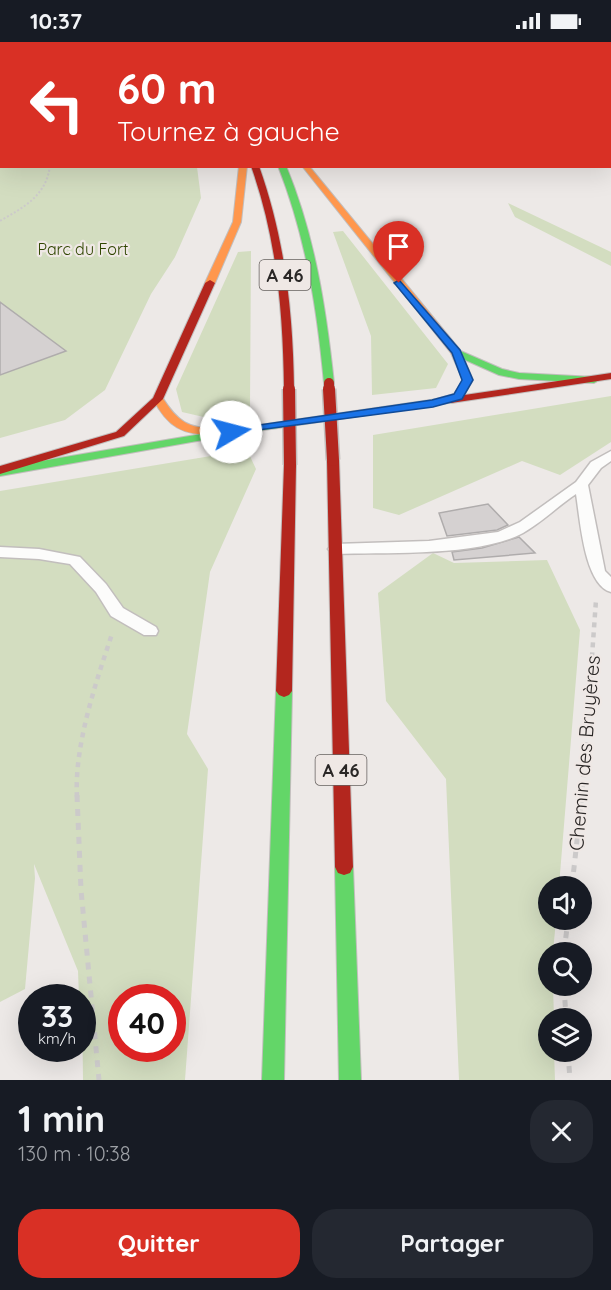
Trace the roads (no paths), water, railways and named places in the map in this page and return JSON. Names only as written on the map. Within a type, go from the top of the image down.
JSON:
[{"type":"main road","points":[[0,471],[120,434],[158,399],[237,222],[243,168]]},
{"type":"main road","name":"A 46","points":[[256,168],[274,217],[283,257],[289,305],[290,465],[273,1080]]},
{"type":"main road","name":"A 46","points":[[283,168],[303,216],[314,256],[322,301],[333,460],[350,1080]]},
{"type":"main road","points":[[307,168],[456,352],[468,380],[458,396],[433,403]]},
{"type":"main road","points":[[456,352],[499,372],[519,376],[594,380]]},
{"type":"main road","points":[[0,471],[231,432],[611,376]]},
{"type":"main road","points":[[158,399],[170,420],[180,426],[195,432],[231,432]]},
{"type":"lane","points":[[335,549],[480,540],[515,531],[543,513],[559,498],[581,485],[596,465],[611,455]]},
{"type":"lane","points":[[581,485],[598,572],[611,587]]},
{"type":"lane","points":[[0,552],[39,554],[75,560],[101,588],[117,612],[150,631]]},
{"type":"park label","name":"Parc du Fort","points":[[83,249]]}]
